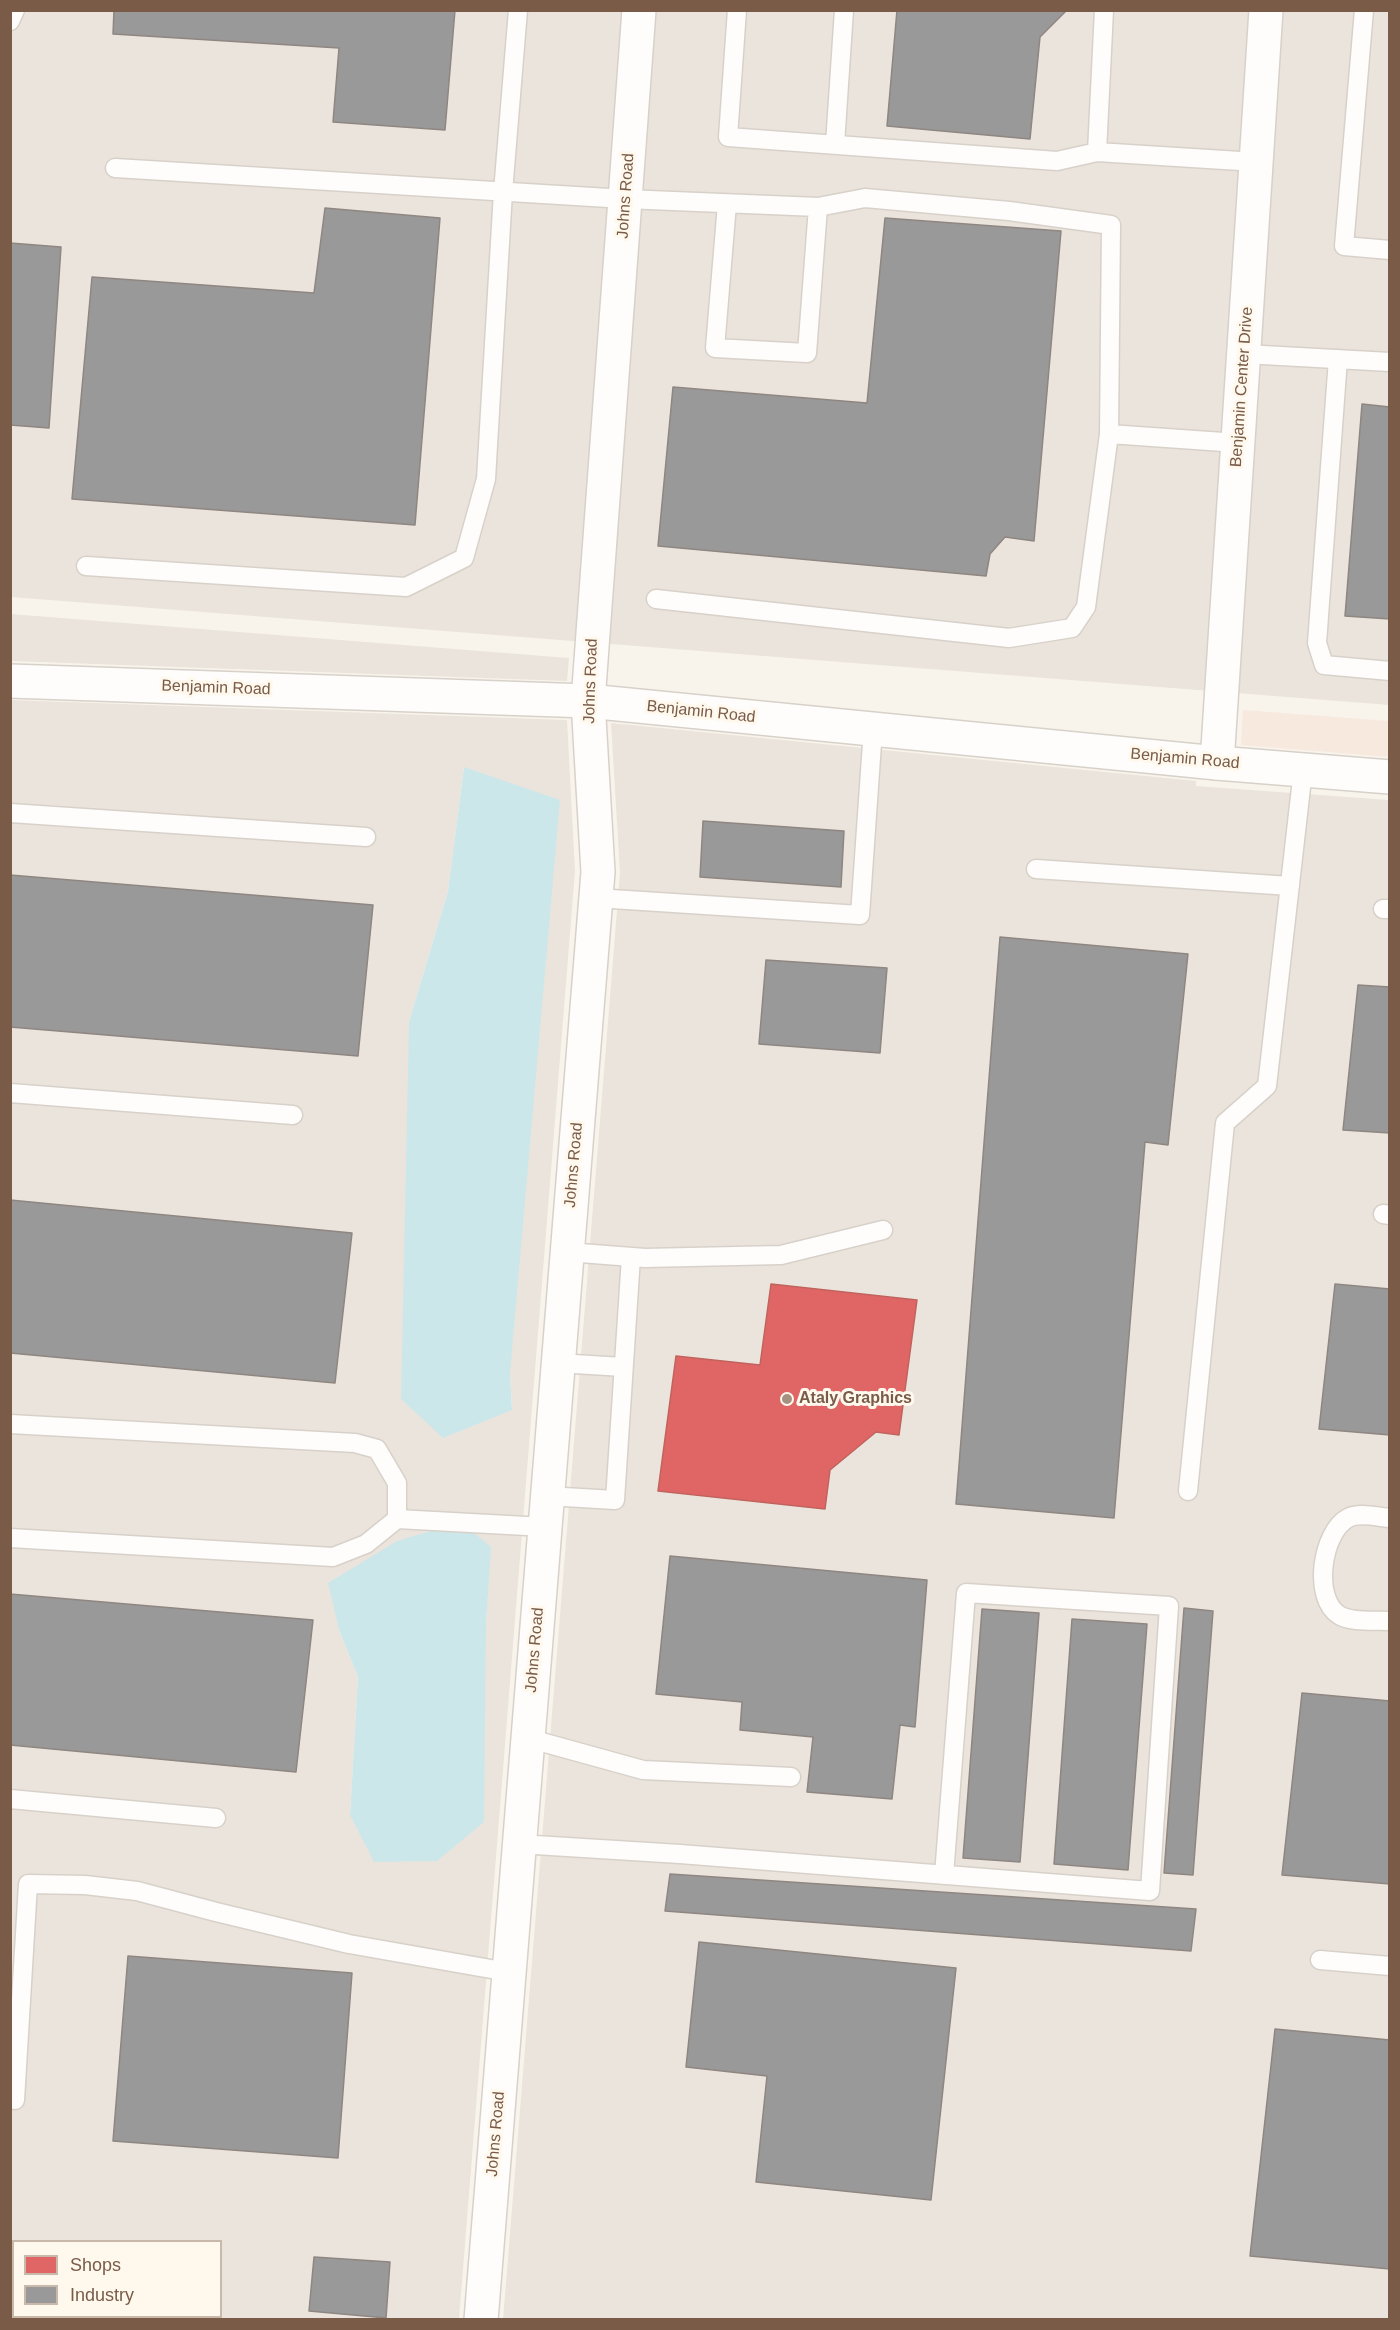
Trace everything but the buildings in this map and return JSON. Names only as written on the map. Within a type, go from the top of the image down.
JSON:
[{"type":"street","name":"Johns Road","points":[[481,2319],[598,872],[588,701],[639,10]]},
{"type":"street","name":"Benjamin Center Drive","points":[[1217,763],[1266,10]]},
{"type":"street","name":"Benjamin Road","points":[[10,681],[588,701],[1217,763],[1389,777]]},
{"type":"lane","points":[[10,21],[15,10]]},
{"type":"lane","points":[[86,566],[406,587],[464,558],[486,479],[503,192],[518,10]]},
{"type":"lane","points":[[737,10],[728,137],[1057,161],[1097,152],[1256,162]]},
{"type":"lane","points":[[835,144],[844,10]]},
{"type":"lane","points":[[1097,152],[1104,10]]},
{"type":"lane","points":[[1364,10],[1344,246],[1389,250]]},
{"type":"lane","points":[[115,168],[626,200],[818,207],[865,198],[1009,211],[1111,225],[1109,434],[1086,607],[1072,628],[1009,638],[656,599]]},
{"type":"lane","points":[[727,204],[715,348],[807,353],[818,207]]},
{"type":"lane","points":[[1244,354],[1389,362]]},
{"type":"lane","points":[[1338,359],[1317,643],[1324,665],[1389,671]]},
{"type":"lane","points":[[1109,434],[1238,443]]},
{"type":"lane","points":[[596,897],[860,915],[873,729]]},
{"type":"lane","points":[[1188,1491],[1224,1123],[1267,1086],[1303,770]]},
{"type":"lane","points":[[10,813],[366,837]]},
{"type":"lane","points":[[1036,869],[1290,886]]},
{"type":"lane","points":[[10,1093],[293,1115]]},
{"type":"lane","points":[[567,1251],[631,1257],[781,1255],[883,1230]]},
{"type":"lane","points":[[10,1538],[333,1557],[366,1544],[397,1519],[546,1511],[615,1500],[631,1257]]},
{"type":"lane","points":[[558,1363],[623,1367]]},
{"type":"lane","points":[[10,1424],[356,1443],[377,1449],[397,1483],[397,1519]]},
{"type":"lane","points":[[1389,1518],[1357,1515],[1347,1519],[1337,1528],[1328,1547],[1322,1569],[1330,1603],[1337,1614],[1348,1618],[1389,1621]]},
{"type":"lane","points":[[519,1844],[680,1854],[1150,1892],[1168,1606],[966,1593],[944,1875]]},
{"type":"lane","points":[[527,1738],[644,1770],[791,1777]]},
{"type":"lane","points":[[10,1799],[216,1818]]},
{"type":"lane","points":[[15,2100],[28,1884],[85,1885],[137,1891],[349,1944],[508,1972]]},
{"type":"lane","points":[[1320,1960],[1389,1966]]},
{"type":"shaded area","points":[[10,11],[1389,11],[1389,705],[11,597]]},
{"type":"shaded area","points":[[11,614],[569,658],[567,681],[11,661]]},
{"type":"shaded area","points":[[11,700],[567,720],[575,871],[459,2319],[11,2320]],"holes":[[[464,767],[512,1410],[409,1022],[448,891]],[[490,1547],[486,1625],[350,1815],[358,1677],[339,1630]]]},
{"type":"shaded area","points":[[1243,710],[1389,721],[1389,757],[1241,745]]},
{"type":"shaded area","points":[[611,723],[1196,781],[1196,786],[1389,800],[1389,2319],[503,2320],[620,873]]},
{"type":"water","points":[[464,767],[560,800],[510,1373],[512,1410],[443,1438],[401,1399],[409,1022],[448,891]]},
{"type":"water","points":[[461,1522],[491,1547],[486,1625],[484,1822],[437,1861],[374,1862],[350,1815],[358,1677],[339,1630],[328,1583],[397,1541]]},
{"type":"place","name":"Ataly Graphics","points":[[787,1399]]}]
